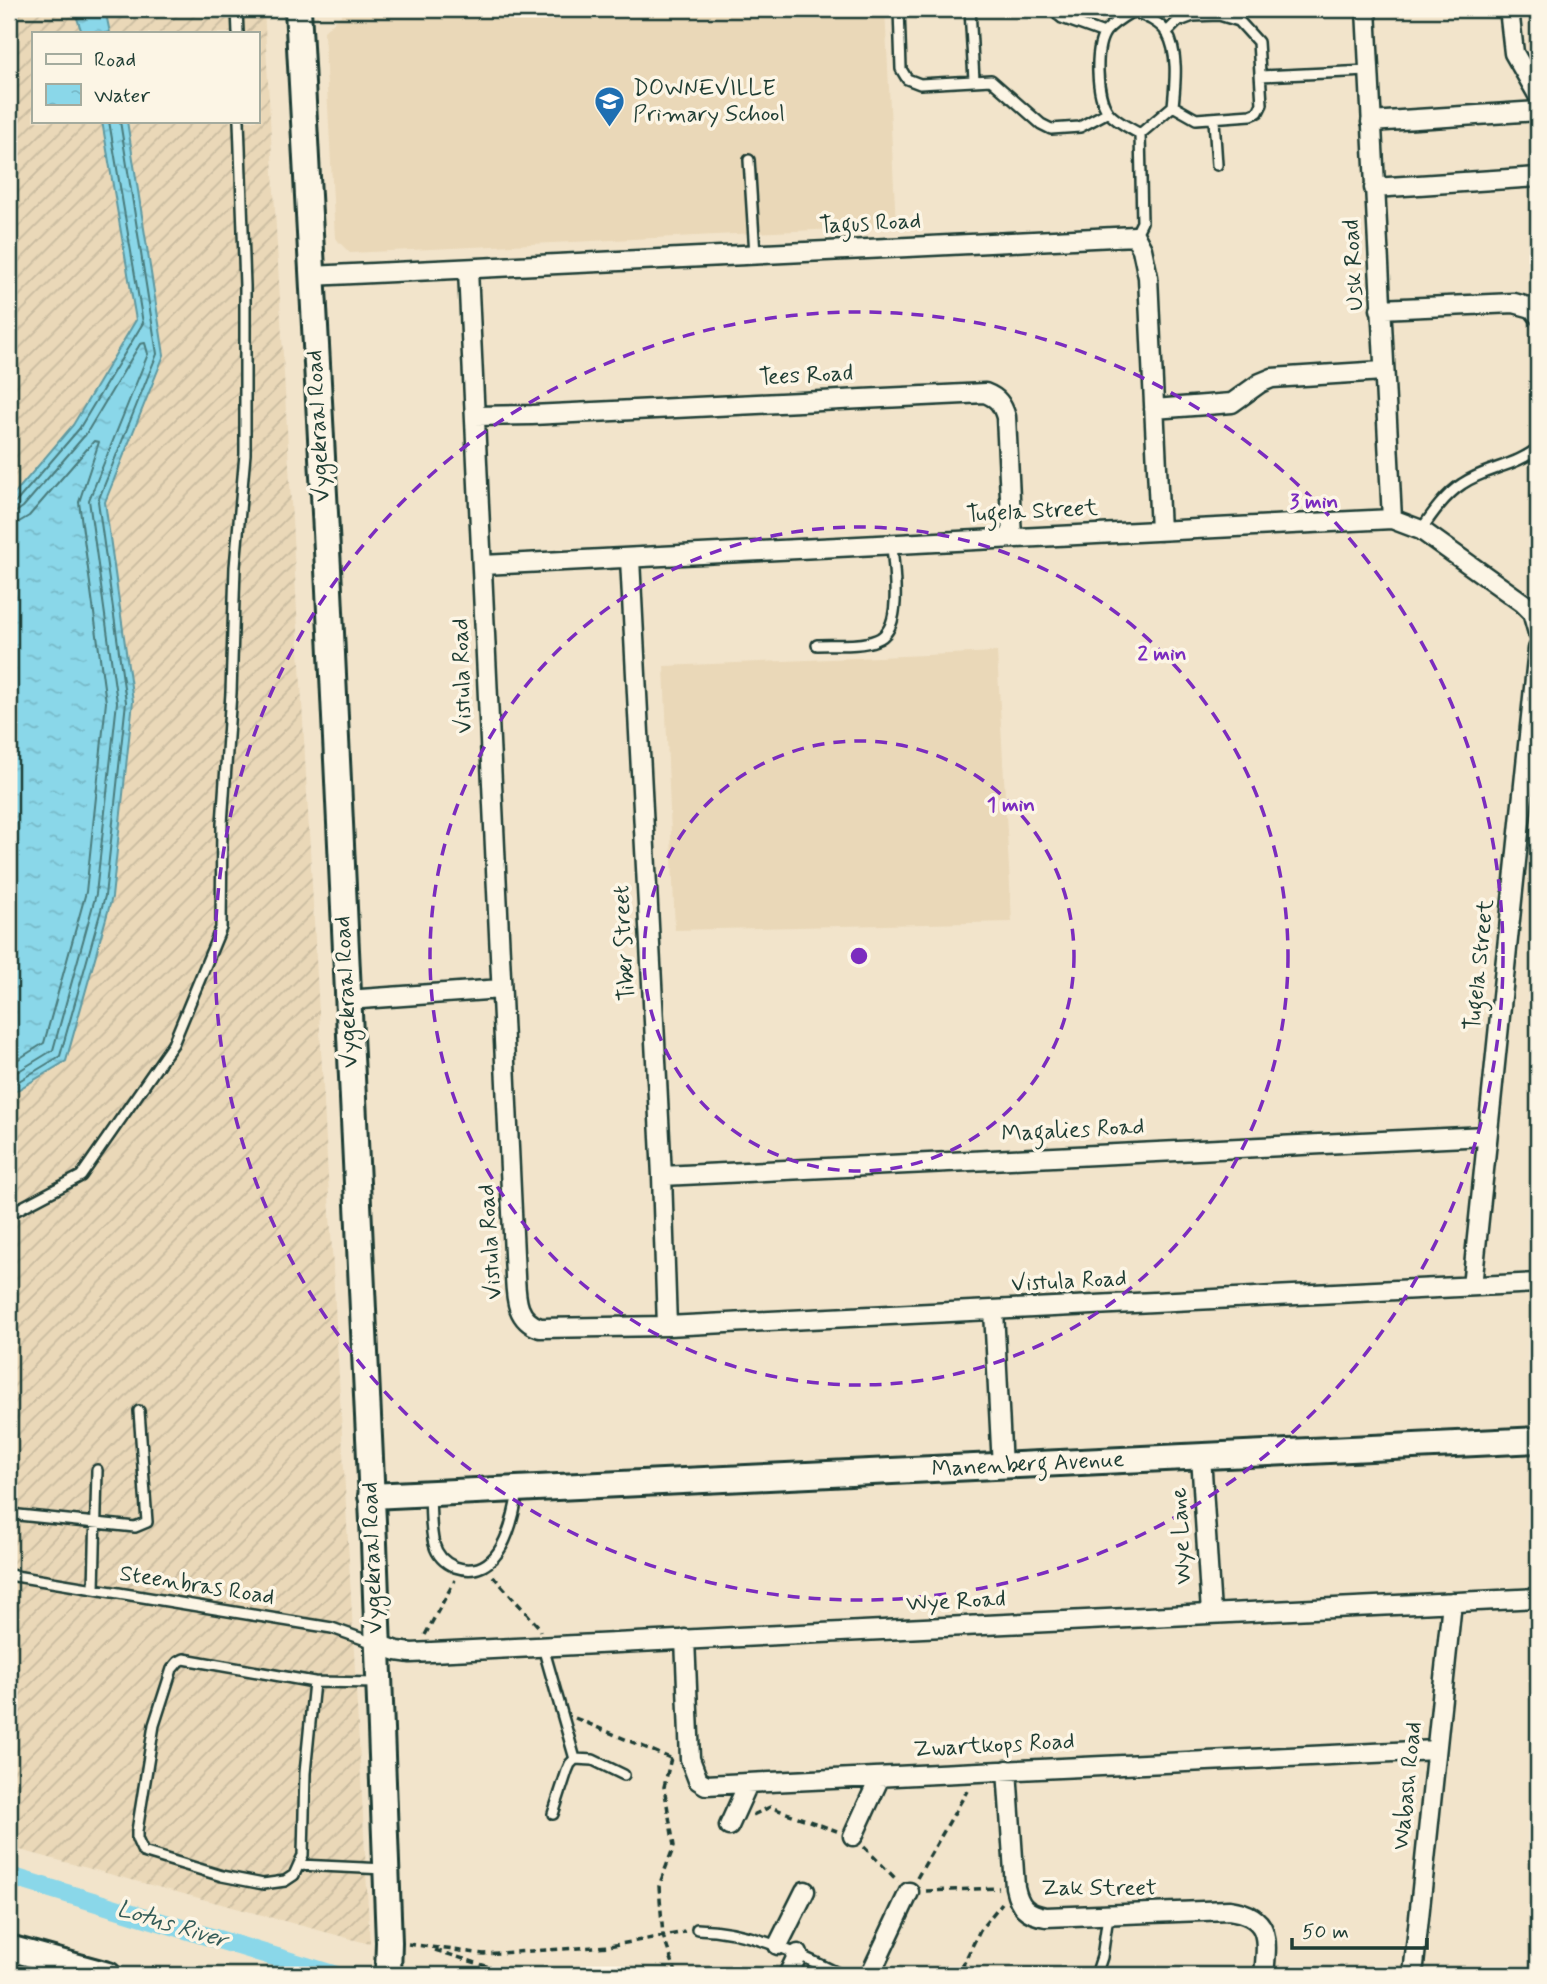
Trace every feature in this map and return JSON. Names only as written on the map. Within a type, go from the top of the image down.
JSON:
[{"type":"street","name":"Vygekraal Road","points":[[298,9],[328,569],[371,1496],[389,1942],[388,1975]]},
{"type":"street","name":"Usk Road","points":[[1366,9],[1392,519]]},
{"type":"street","points":[[1509,9],[1511,37],[1520,65],[1538,95]]},
{"type":"street","points":[[1520,65],[1538,64]]},
{"type":"street","points":[[1371,122],[1538,111]]},
{"type":"street","points":[[1374,188],[1538,177]]},
{"type":"street","name":"Tagus Road","points":[[311,276],[1135,236]]},
{"type":"street","points":[[1135,236],[1142,249],[1148,277],[1160,531]]},
{"type":"street","name":"Vistula Road","points":[[468,270],[516,1302],[522,1317],[531,1325],[540,1328],[667,1326],[1538,1283]]},
{"type":"street","points":[[1380,309],[1514,303],[1532,308],[1538,315]]},
{"type":"street","points":[[1154,409],[1232,404],[1260,383],[1272,378],[1383,371]]},
{"type":"street","name":"Tees Road","points":[[475,416],[985,393],[996,397],[1003,406],[1006,418],[1012,538]]},
{"type":"street","name":"Tugela Street","points":[[483,565],[1392,519],[1420,530],[1535,610],[1538,633]]},
{"type":"street","name":"Tiber Street","points":[[631,559],[667,1326]]},
{"type":"street","name":"Tugela Street","points":[[1472,1286],[1486,1136],[1531,788],[1538,649]]},
{"type":"street","points":[[347,1000],[501,989]]},
{"type":"street","name":"Magalies Road","points":[[662,1175],[1486,1136]]},
{"type":"street","points":[[994,1311],[1002,1467]]},
{"type":"street","name":"Manenberg Avenue","points":[[371,1496],[1538,1440]]},
{"type":"street","name":"Wye Lane","points":[[1201,1456],[1211,1614]]},
{"type":"street","name":"Wye Road","points":[[377,1644],[411,1653],[1538,1598]]},
{"type":"street","name":"Wabash Road","points":[[1413,1975],[1452,1602]]},
{"type":"street","points":[[685,1639],[690,1759]]},
{"type":"street","name":"Zwartkops Road","points":[[690,1759],[698,1780],[709,1785],[1436,1750]]},
{"type":"street","name":"Zak Street","points":[[1007,1769],[1015,1887],[1018,1901],[1025,1910],[1046,1917],[1229,1910],[1252,1916],[1260,1923],[1265,1934],[1264,1975]]},
{"type":"street","points":[[853,1836],[880,1777]]},
{"type":"street","points":[[729,1826],[748,1784]]},
{"type":"street","points":[[778,1945],[805,1891]]},
{"type":"street","points":[[870,1975],[909,1892]]},
{"type":"street","points":[[9,1948],[108,1975]]},
{"type":"street","points":[[789,1975],[798,1954]]},
{"type":"lane","points":[[237,9],[238,32]]},
{"type":"lane","points":[[899,9],[901,69],[907,79],[920,84],[974,80],[995,82],[1041,124],[1051,129],[1080,127],[1108,112]]},
{"type":"lane","points":[[970,9],[974,80]]},
{"type":"lane","points":[[1055,9],[1062,18],[1104,33]]},
{"type":"lane","points":[[1133,10],[1152,19],[1166,33],[1173,54],[1175,80],[1172,106],[1140,134],[1108,112],[1099,87],[1099,61],[1104,33],[1117,20],[1133,10]]},
{"type":"lane","points":[[1166,33],[1184,18],[1219,12],[1238,21],[1255,36],[1261,76],[1262,104],[1258,112],[1251,115],[1196,120],[1172,106]]},
{"type":"lane","points":[[1261,76],[1368,71]]},
{"type":"lane","points":[[1214,120],[1217,165]]},
{"type":"lane","points":[[9,1214],[81,1176],[173,1044],[221,928],[222,824],[232,693],[235,567],[245,454],[245,286],[239,122]]},
{"type":"lane","points":[[1135,236],[1142,222],[1140,134]]},
{"type":"lane","points":[[749,160],[755,254]]},
{"type":"lane","points":[[1420,530],[1432,513],[1461,484],[1521,460],[1538,448]]},
{"type":"lane","points":[[817,645],[867,643],[878,640],[890,630],[895,610],[892,544]]},
{"type":"lane","points":[[9,1514],[135,1527],[147,1522],[139,1411]]},
{"type":"lane","points":[[94,1589],[97,1470]]},
{"type":"lane","points":[[430,1493],[434,1546],[447,1564],[461,1569],[472,1569],[485,1566],[501,1549],[512,1524],[518,1490]]},
{"type":"lane","name":"Steenbras Road","points":[[9,1575],[332,1628],[377,1644]]},
{"type":"lane","points":[[543,1647],[575,1759]]},
{"type":"lane","points":[[314,1682],[305,1773],[303,1855],[294,1875],[285,1881],[272,1884],[222,1875],[143,1852],[137,1839],[137,1831],[154,1725],[172,1669],[178,1662],[184,1659],[314,1682],[378,1683]]},
{"type":"lane","points":[[553,1814],[567,1771],[575,1759],[593,1760],[624,1775]]},
{"type":"lane","points":[[299,1865],[386,1869]]},
{"type":"lane","points":[[1096,1975],[1102,1957],[1108,1916]]},
{"type":"lane","points":[[697,1929],[740,1934],[778,1945],[842,1975]]},
{"type":"path","points":[[485,1566],[539,1627],[543,1647]]},
{"type":"path","points":[[411,1653],[421,1643],[461,1569]]},
{"type":"path","points":[[565,1724],[577,1717],[671,1759],[690,1759]]},
{"type":"path","points":[[671,1759],[664,1787],[674,1846],[659,1886],[663,1936],[677,1975]]},
{"type":"path","points":[[909,1892],[979,1771]]},
{"type":"path","points":[[729,1826],[770,1807],[853,1836],[909,1892],[1015,1887]]},
{"type":"path","points":[[974,1975],[963,1965],[980,1930],[1015,1887]]},
{"type":"path","points":[[389,1942],[484,1954],[609,1946],[697,1929]]},
{"type":"path","points":[[427,1947],[515,1975]]},
{"type":"shaded area","points":[[9,9],[264,9],[370,1944],[9,1847]]},
{"type":"shaded area","name":"DOWNEVILLE Primary School","points":[[348,9],[885,9],[896,226],[350,253],[335,238],[324,31]]},
{"type":"shaded area","points":[[997,652],[1012,922],[675,930],[664,666]]},
{"type":"water","points":[[74,9],[105,9],[110,32],[82,32]]},
{"type":"water","points":[[102,122],[127,122],[164,355],[105,502],[133,701],[112,897],[66,1061],[9,1095],[9,500],[73,425],[136,320]]},
{"type":"waterway","name":"Lotus River","points":[[9,1876],[335,1975]]},
{"type":"place","name":"DOWNEVILLE Primary School","points":[[610,129]]}]
